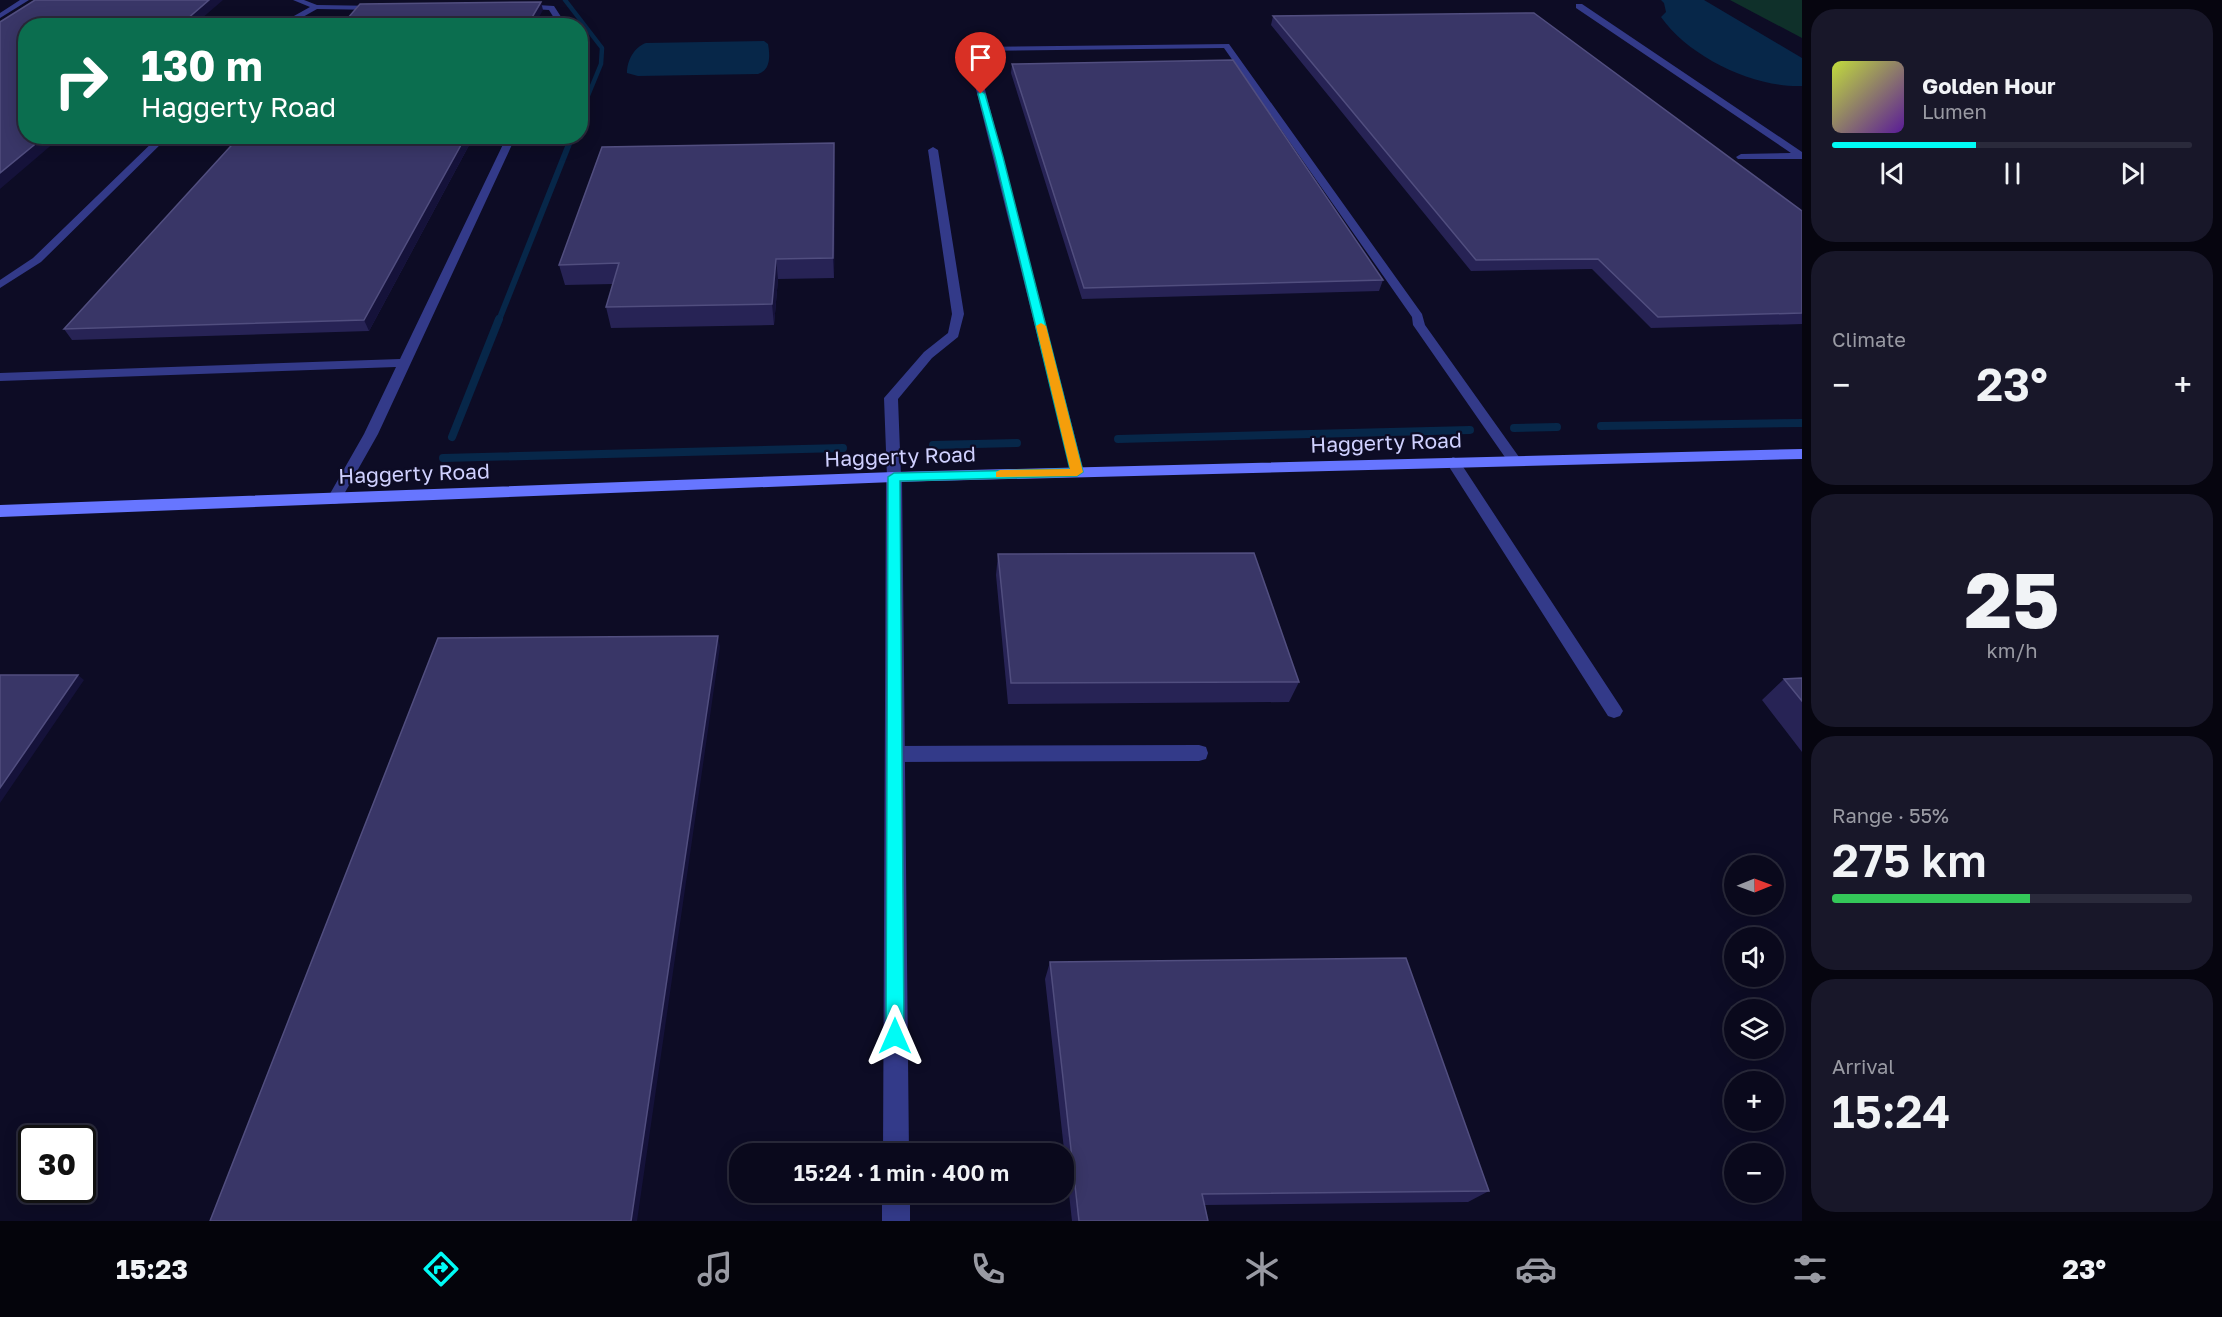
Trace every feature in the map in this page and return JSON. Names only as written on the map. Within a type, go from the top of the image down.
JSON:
[{"type":"main road","name":"Haggerty Road","points":[[0,511],[894,477],[1802,454]]},
{"type":"street","points":[[894,477],[896,1143]]},
{"type":"street","points":[[896,1203],[896,1221]]},
{"type":"lane","points":[[0,16],[25,0]]},
{"type":"lane","points":[[297,0],[316,6],[393,8]]},
{"type":"lane","points":[[508,6],[542,5],[551,8],[558,18]]},
{"type":"lane","points":[[294,18],[316,6]]},
{"type":"lane","points":[[1579,6],[1802,156]]},
{"type":"lane","points":[[1077,472],[970,49],[1226,46],[1418,316],[1419,325],[1514,460]]},
{"type":"lane","points":[[0,285],[37,260],[157,144]]},
{"type":"lane","points":[[334,499],[371,434],[508,144]]},
{"type":"lane","points":[[894,477],[891,398],[928,355],[954,334],[958,315],[933,150]]},
{"type":"lane","points":[[1741,157],[1802,156]]},
{"type":"lane","points":[[0,377],[404,363]]},
{"type":"lane","points":[[1453,462],[1614,711]]},
{"type":"lane","points":[[894,754],[1199,753]]},
{"type":"green space","points":[[1730,0],[1802,0],[1802,38]]},
{"type":"water","points":[[1661,0],[1704,0],[1802,58],[1802,86],[1764,82],[1744,76],[1705,57],[1673,32],[1661,17],[1666,12]]},
{"type":"water","points":[[764,41],[768,44],[769,62],[758,74],[638,76],[627,73],[632,55],[646,43]]},
{"type":"building","points":[[35,0],[209,0],[188,18],[18,18],[18,144],[35,144],[0,173],[0,22]]},
{"type":"building","points":[[541,2],[532,18],[348,18],[360,4]]},
{"type":"building","points":[[1534,13],[1802,211],[1802,313],[1658,317],[1598,259],[1476,260],[1273,16]]},
{"type":"building","points":[[1233,60],[1383,280],[1084,288],[1012,64]]},
{"type":"building","points":[[834,143],[833,258],[776,259],[772,304],[606,307],[619,263],[559,265],[602,147]]},
{"type":"building","points":[[233,144],[462,144],[364,320],[64,329]]},
{"type":"building","points":[[1254,553],[1299,682],[1011,683],[998,554]]},
{"type":"building","points":[[718,636],[631,1221],[210,1221],[438,638]]},
{"type":"building","points":[[0,675],[78,675],[0,788]]},
{"type":"building","points":[[1802,678],[1802,701],[1784,679]]},
{"type":"building","points":[[1406,958],[1489,1191],[1202,1194],[1208,1221],[1079,1221],[1074,1176],[1074,1143],[1070,1143],[1050,962]]},
{"type":"waterway","points":[[565,0],[579,18]]},
{"type":"waterway","points":[[588,30],[602,48],[601,64],[588,96]]},
{"type":"waterway","points":[[499,320],[569,144]]},
{"type":"waterway","points":[[452,437],[499,319]]},
{"type":"waterway","points":[[1601,426],[1802,423]]},
{"type":"waterway","points":[[1514,428],[1557,427]]},
{"type":"waterway","points":[[1118,439],[1470,430]]},
{"type":"waterway","points":[[933,445],[1017,443]]},
{"type":"waterway","points":[[443,458],[843,448]]},
{"type":"slow traffic","points":[[1000,474],[1077,472],[1041,326]]},
{"type":"route","points":[[895,1036],[894,477],[1077,472],[999,157],[981,94]]}]
